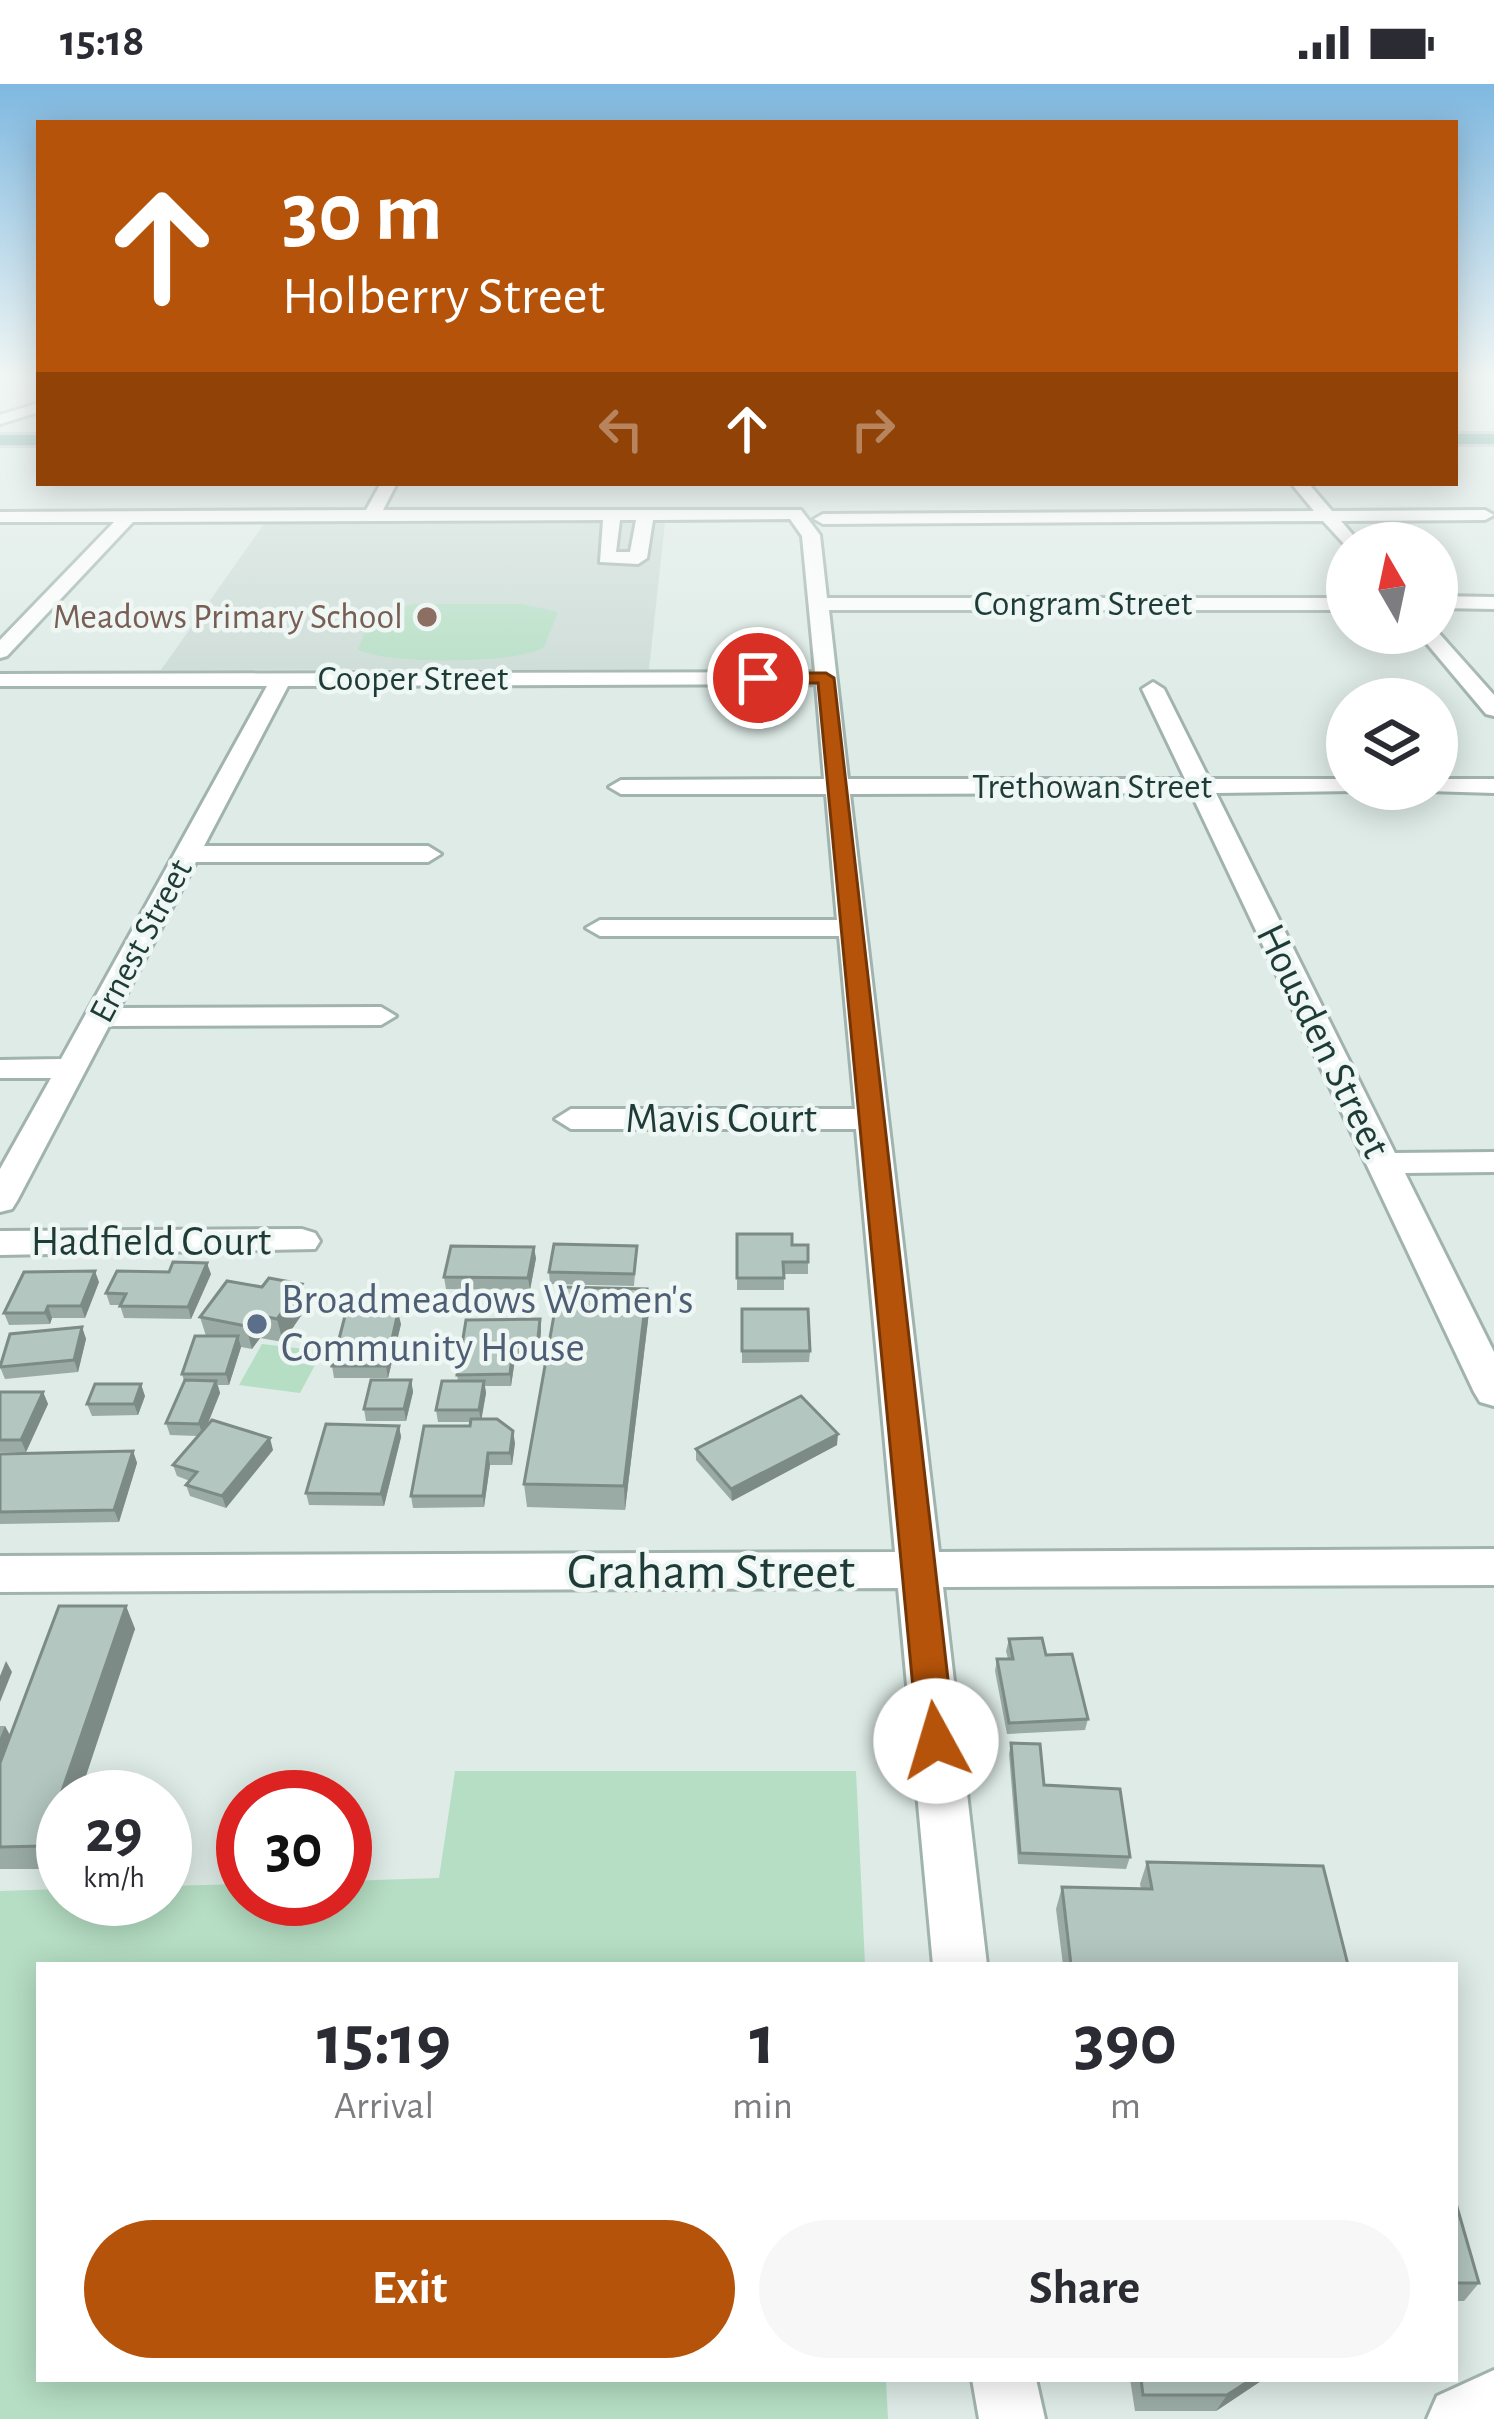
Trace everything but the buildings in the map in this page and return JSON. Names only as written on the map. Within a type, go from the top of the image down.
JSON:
[{"type":"street","points":[[371,517],[387,487]]},
{"type":"street","points":[[1302,487],[1333,522]]},
{"type":"street","points":[[0,517],[1485,515]]},
{"type":"street","points":[[0,652],[128,517]]},
{"type":"street","points":[[612,517],[606,558],[638,558],[645,517]]},
{"type":"street","points":[[809,518],[960,1962]]},
{"type":"street","points":[[1458,604],[1494,603]]},
{"type":"street","name":"Congram Street","points":[[818,604],[1326,604]]},
{"type":"street","points":[[1446,654],[1494,709]]},
{"type":"street","name":"Cooper Street","points":[[0,680],[826,678]]},
{"type":"street","name":"Ernest Street","points":[[0,1201],[281,679]]},
{"type":"street","name":"Housden Street","points":[[1153,689],[1494,1392]]},
{"type":"street","name":"Trethowan Street","points":[[621,788],[1326,786]]},
{"type":"street","points":[[1458,786],[1494,786]]},
{"type":"street","points":[[188,854],[428,854]]},
{"type":"street","points":[[600,928],[851,928]]},
{"type":"street","points":[[101,1018],[381,1016]]},
{"type":"street","points":[[0,1069],[70,1068]]},
{"type":"street","name":"Mavis Court","points":[[572,1119],[871,1120]]},
{"type":"street","points":[[1382,1163],[1494,1162]]},
{"type":"street","name":"Hadfield Court","points":[[0,1243],[302,1241]]},
{"type":"street","name":"Graham Street","points":[[0,1574],[1494,1567]]},
{"type":"street","points":[[1005,2382],[1012,2419]]},
{"type":"street","points":[[1460,2419],[1494,2403]]},
{"type":"shaded area","name":"Meadows Primary School","points":[[665,523],[649,669],[161,670],[264,524]]},
{"type":"green space","points":[[414,604],[522,604],[558,612],[544,647],[530,653],[422,660],[358,649],[373,614]]},
{"type":"green space","points":[[262,1344],[305,1349],[297,1363],[315,1365],[300,1393],[239,1385]]},
{"type":"green space","points":[[455,1771],[856,1771],[865,1962],[36,1962],[36,2382],[886,2382],[888,2419],[0,2419],[0,1891],[36,1890],[36,1926],[192,1926],[192,1885],[216,1885],[216,1926],[372,1926],[372,1880],[439,1878]]},
{"type":"place","name":"Meadows Primary School","points":[[427,617]]},
{"type":"place","name":"Broadmeadows Women's Community House","points":[[257,1324]]},
{"type":"route","points":[[758,678],[826,678],[936,1741]]}]
